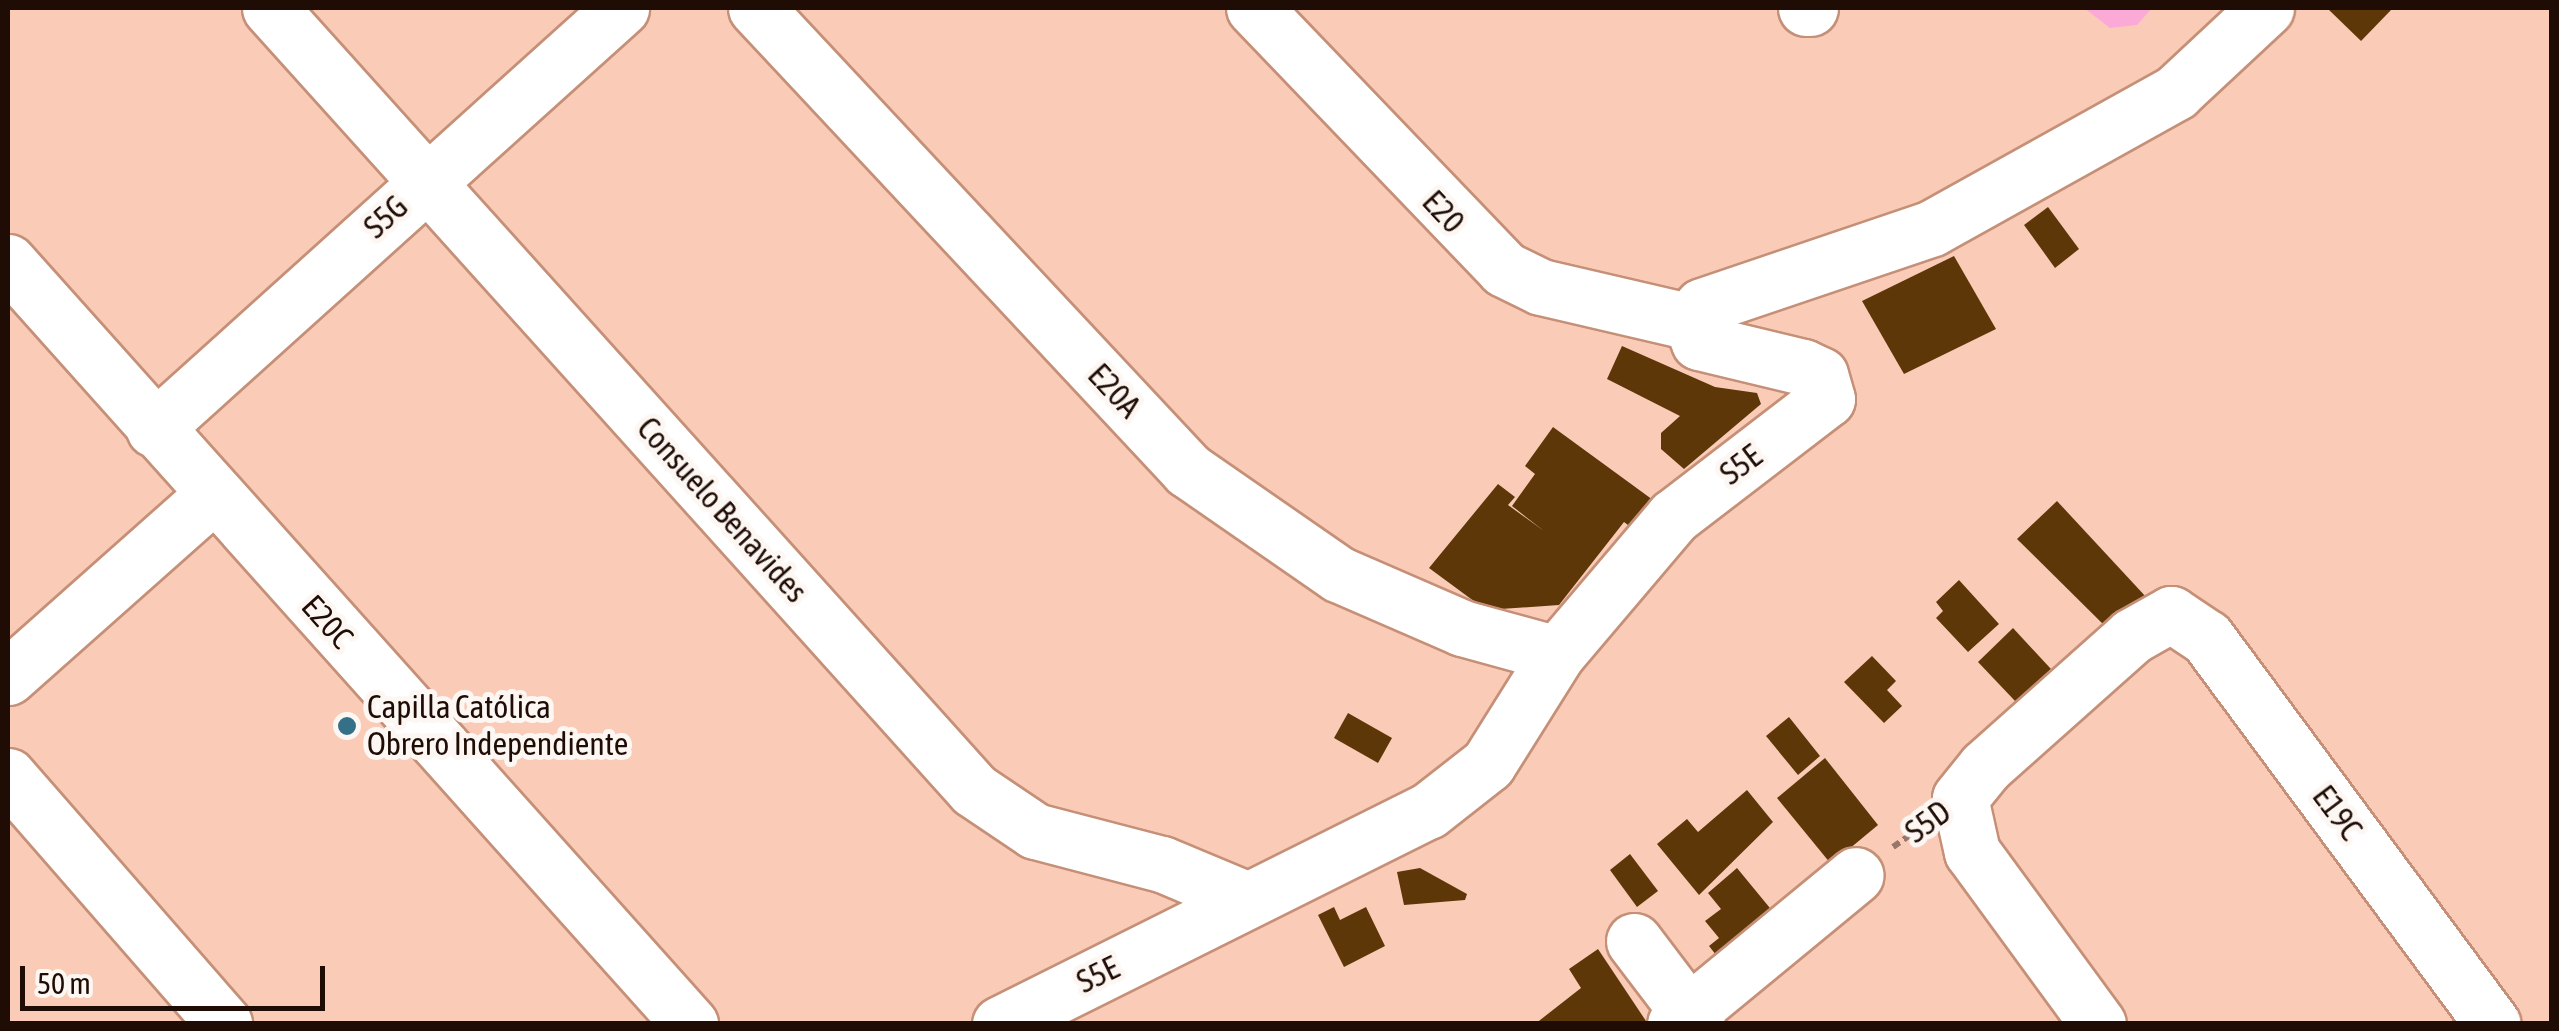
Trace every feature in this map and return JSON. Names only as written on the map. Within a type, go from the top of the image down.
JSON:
[{"type":"street","name":"Consuelo Benavides","points":[[270,8],[974,790],[1035,831],[1162,864],[1248,900]]},
{"type":"street","name":"S5G","points":[[154,429],[620,8]]},
{"type":"street","name":"E20A","points":[[756,8],[1188,470],[1338,574],[1462,628],[1557,654]]},
{"type":"street","name":"E20","points":[[1254,8],[1504,270],[1542,287],[1691,322]]},
{"type":"street","points":[[1691,322],[1715,298],[1932,228],[2176,92],[2266,8]]},
{"type":"street","name":"E20C","points":[[8,262],[212,495],[690,1024]]},
{"type":"street","name":"S5E","points":[[1000,1024],[1428,810],[1488,764],[1557,654],[1672,517],[1827,399],[1820,375],[1709,349],[1691,322]]},
{"type":"street","points":[[8,678],[212,495]]},
{"type":"street","name":"S5D","points":[[1960,798],[1985,767],[2132,636],[2172,614]]},
{"type":"street","name":"E19C","points":[[2172,614],[2206,638],[2493,1024]]},
{"type":"street","points":[[8,776],[224,1024]]},
{"type":"street","points":[[1960,798],[1972,852],[2098,1024]]},
{"type":"street","points":[[1634,941],[1687,1020],[1856,875]]},
{"type":"path","name":"S5D","points":[[1856,875],[1960,798]]},
{"type":"shaded area","points":[[2084,8],[2152,8],[2137,25],[2110,28]]},
{"type":"building","points":[[2327,8],[2393,8],[2361,41]]},
{"type":"building","points":[[2048,207],[2079,249],[2055,268],[2024,225]]},
{"type":"building","points":[[1954,256],[1996,329],[1904,374],[1862,301]]},
{"type":"building","points":[[1622,346],[1715,387],[1757,393],[1761,404],[1684,469],[1661,449],[1661,433],[1680,416],[1607,379]]},
{"type":"building","points":[[1553,427],[1653,500],[1632,528],[1624,522],[1559,605],[1486,610],[1429,568],[1498,484],[1515,497],[1508,505],[1544,531],[1512,506],[1535,474],[1525,466]]},
{"type":"building","points":[[2057,501],[2147,598],[2111,632],[2017,539]]},
{"type":"building","points":[[1959,580],[1999,624],[1968,652],[1936,618],[1943,611],[1936,602]]},
{"type":"building","points":[[2013,628],[2051,669],[2016,702],[1978,662]]},
{"type":"building","points":[[1872,656],[1896,681],[1887,690],[1902,706],[1884,723],[1844,682]]},
{"type":"building","points":[[1348,713],[1392,738],[1378,763],[1334,738]]},
{"type":"building","points":[[1789,717],[1820,756],[1798,775],[1766,736]]},
{"type":"building","points":[[1825,758],[1878,825],[1831,864],[1777,798]]},
{"type":"building","points":[[1747,790],[1773,822],[1699,895],[1657,844],[1687,819],[1698,832]]},
{"type":"building","points":[[1630,854],[1658,891],[1637,907],[1610,870]]},
{"type":"building","points":[[1420,868],[1467,894],[1465,900],[1404,905],[1397,872]]},
{"type":"building","points":[[1737,868],[1783,924],[1728,970],[1709,946],[1719,938],[1705,921],[1721,909],[1708,893]]},
{"type":"building","points":[[1334,907],[1340,920],[1366,907],[1385,946],[1344,967],[1318,915]]},
{"type":"building","points":[[1598,949],[1648,1024],[1535,1024],[1581,988],[1569,969]]},
{"type":"place","name":"Capilla Católica Obrero Independiente","points":[[347,726]]}]
